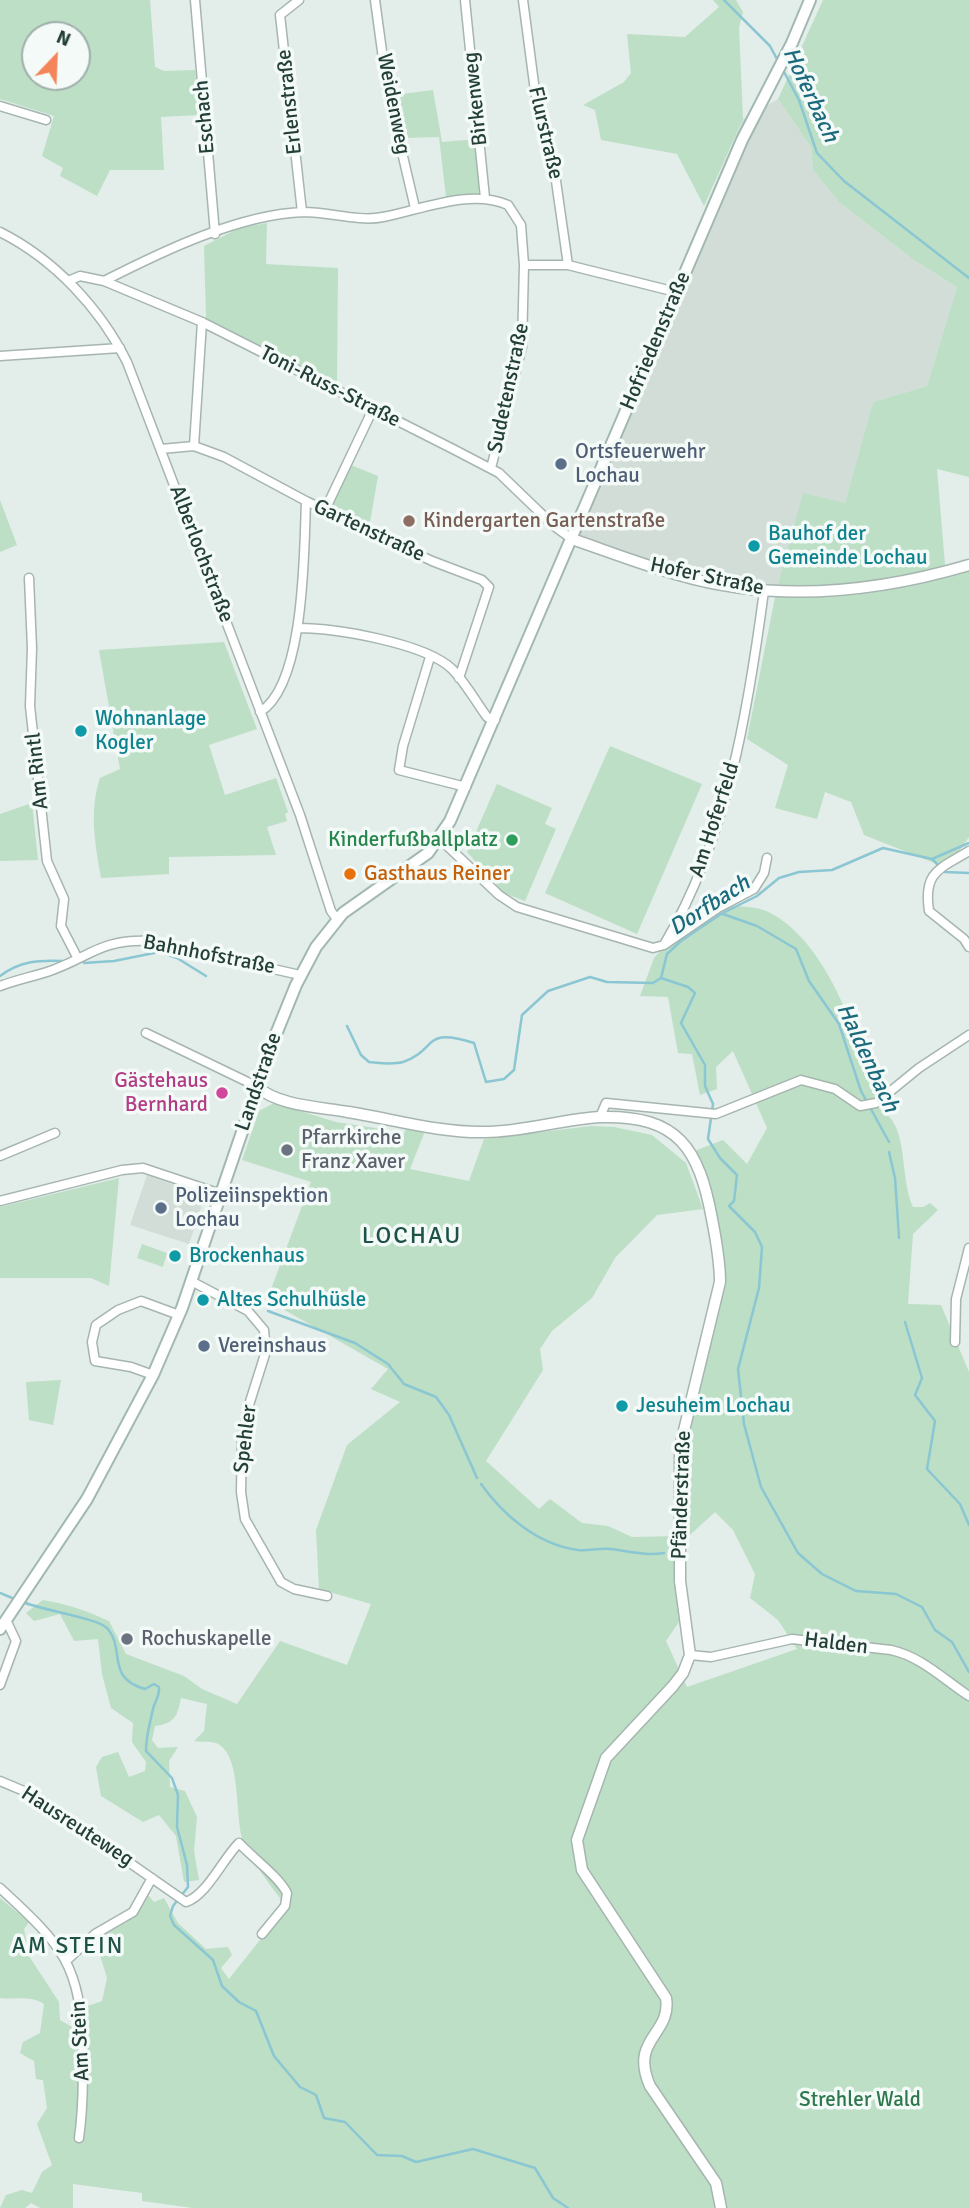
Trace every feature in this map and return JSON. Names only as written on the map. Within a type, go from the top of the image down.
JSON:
[{"type":"main road","name":"Hofriedenstraße","points":[[390,881],[417,863],[440,839],[466,787],[742,140],[810,0]]},
{"type":"main road","name":"Landstraße","points":[[3,1625],[87,1499],[153,1375],[179,1315],[256,1086],[300,975],[320,939],[337,919],[390,881]]},
{"type":"street","name":"Eschach","points":[[195,0],[215,234]]},
{"type":"street","name":"Erlenstraße","points":[[299,0],[280,15],[302,212]]},
{"type":"street","name":"Weidenweg","points":[[375,0],[387,88],[415,208]]},
{"type":"street","name":"Birkenweg","points":[[465,0],[485,198]]},
{"type":"street","name":"Flurstraße","points":[[523,0],[535,91],[555,174],[568,265]]},
{"type":"street","points":[[0,106],[46,120]]},
{"type":"street","points":[[104,281],[163,251],[215,234],[239,222],[302,212],[380,218],[415,208],[485,198]]},
{"type":"street","name":"Sudetenstraße","points":[[485,198],[508,205],[521,225],[524,265],[522,347],[491,468]]},
{"type":"street","name":"Alberlochstraße","points":[[0,232],[32,252],[68,281],[120,348],[300,815],[331,911],[337,919]]},
{"type":"street","points":[[524,265],[568,265],[676,292]]},
{"type":"street","name":"Toni-Russ-Straße","points":[[68,281],[80,276],[104,281],[202,322],[491,468],[572,539]]},
{"type":"street","points":[[194,446],[202,322]]},
{"type":"street","points":[[0,356],[120,348]]},
{"type":"street","points":[[325,510],[373,409]]},
{"type":"street","name":"Gartenstraße","points":[[161,449],[194,446],[224,457],[306,501],[432,561],[482,580],[489,587],[459,678]]},
{"type":"street","points":[[260,712],[279,695],[298,628],[306,501]]},
{"type":"street","name":"Hofer Straße","points":[[572,539],[680,576],[764,591],[838,592],[881,586],[969,565]]},
{"type":"street","name":"Am Rintl","points":[[29,578],[32,648],[30,705],[47,861],[64,899],[61,926],[77,957]]},
{"type":"street","name":"Am Hoferfeld","points":[[664,945],[684,912],[729,787],[748,702],[764,591]]},
{"type":"street","points":[[298,628],[347,630],[430,657],[451,668],[487,717],[495,720]]},
{"type":"street","points":[[430,657],[403,746],[399,770],[466,787]]},
{"type":"street","points":[[440,839],[499,895],[517,907],[653,948],[664,945]]},
{"type":"street","points":[[969,851],[936,871],[929,883],[929,911],[964,939],[969,947]]},
{"type":"street","name":"Am Hoferfeld","points":[[664,945],[718,908],[754,889],[764,873],[767,858]]},
{"type":"street","name":"Bahnhofstraße","points":[[0,986],[46,972],[113,942],[149,941],[300,975]]},
{"type":"street","points":[[146,1033],[256,1086]]},
{"type":"street","points":[[600,1117],[606,1103],[712,1113],[801,1080],[835,1089],[860,1106],[876,1103],[919,1068],[969,1035]]},
{"type":"street","name":"Pfänderstraße","points":[[256,1086],[268,1094],[306,1105],[466,1132],[498,1132],[600,1117],[627,1118],[649,1124],[686,1144],[703,1174],[720,1261],[718,1300],[680,1447],[680,1581],[691,1655]]},
{"type":"street","points":[[0,1156],[55,1133]]},
{"type":"street","points":[[0,1201],[122,1170],[143,1168],[221,1194]]},
{"type":"street","points":[[955,1342],[956,1299],[969,1248]]},
{"type":"street","name":"Spehler","points":[[191,1281],[248,1311],[264,1330],[266,1351],[248,1408],[242,1440],[241,1492],[245,1519],[281,1582],[293,1589],[327,1596]]},
{"type":"street","points":[[153,1375],[131,1367],[95,1361],[92,1342],[96,1325],[118,1310],[141,1301],[179,1315]]},
{"type":"street","points":[[0,1685],[16,1644],[3,1625]]},
{"type":"street","name":"Halden","points":[[691,1655],[711,1657],[792,1639],[891,1650],[907,1654],[927,1665],[969,1696]]},
{"type":"street","points":[[691,1655],[684,1673],[606,1758],[580,1830],[577,1850],[582,1870],[666,1998],[666,2015],[646,2048],[643,2069],[650,2086],[716,2183],[721,2208]]},
{"type":"street","name":"Hausreuteweg","points":[[0,1781],[31,1794],[178,1898],[190,1902],[200,1894],[224,1858],[239,1843],[260,1866],[276,1876],[288,1893],[285,1906],[262,1934]]},
{"type":"street","name":"Hausreuteweg","points":[[66,1961],[95,1934],[134,1912],[152,1878]]},
{"type":"street","name":"Am Stein","points":[[0,1888],[43,1929],[66,1961],[78,1989],[82,2014],[83,2095],[79,2138]]},
{"type":"shaded area","points":[[778,99],[811,147],[813,170],[840,203],[914,260],[957,287],[927,386],[873,402],[845,503],[776,592],[731,587],[572,539],[612,444],[652,333],[743,119]]},
{"type":"shaded area","points":[[147,1175],[205,1196],[189,1244],[130,1225]]},
{"type":"green space","points":[[0,0],[150,0],[155,67],[164,71],[195,70],[199,115],[161,117],[164,170],[110,170],[97,196],[60,176],[63,168],[42,156],[54,116],[0,99]]},
{"type":"green space","points":[[713,0],[736,0],[743,12],[739,28],[743,119],[704,206],[677,154],[601,140],[595,110],[583,105],[624,82],[631,73],[627,34],[685,37],[719,7]]},
{"type":"green space","points":[[823,0],[969,0],[969,477],[937,469],[945,565],[969,564],[969,837],[947,868],[864,835],[851,802],[825,792],[817,819],[775,808],[788,765],[747,739],[776,592],[803,493],[845,503],[873,402],[927,386],[957,287],[914,260],[840,203],[813,170],[811,147],[778,99]]},
{"type":"green space","points":[[433,90],[442,142],[478,139],[479,195],[446,197],[439,137],[405,138],[394,95]]},
{"type":"green space","points":[[267,223],[266,264],[338,268],[337,384],[206,318],[204,246],[239,228]]},
{"type":"green space","points":[[351,465],[378,476],[369,528],[335,511],[332,505]]},
{"type":"green space","points":[[0,500],[17,545],[0,552]]},
{"type":"green space","points":[[224,642],[257,729],[209,745],[225,795],[276,778],[288,812],[285,814],[287,821],[267,827],[276,855],[169,857],[169,874],[101,878],[94,828],[97,791],[100,778],[120,769],[99,650]]},
{"type":"green space","points":[[610,746],[702,784],[637,934],[545,893]]},
{"type":"green space","name":"Kinderfußballplatz","points":[[497,784],[552,808],[545,824],[556,829],[525,901],[504,893],[467,852]]},
{"type":"green space","points":[[32,803],[38,860],[0,861],[0,814]]},
{"type":"green space","name":"Strehler Wald","points":[[728,905],[762,909],[783,921],[813,952],[838,993],[859,1053],[872,1050],[888,1086],[870,1102],[890,1117],[897,1129],[913,1207],[923,1207],[930,1203],[938,1210],[913,1234],[908,1304],[941,1305],[969,1372],[969,2208],[193,2208],[142,2201],[142,2193],[73,2184],[73,2208],[40,2208],[31,2203],[25,2208],[0,2208],[6,2195],[22,2190],[32,2193],[42,2172],[52,2165],[37,2124],[47,2108],[43,2080],[36,2079],[34,2061],[20,2053],[23,2042],[40,2033],[44,2004],[28,1999],[0,1998],[0,1898],[29,1922],[24,1929],[29,1956],[59,2002],[60,2020],[79,2031],[85,2007],[102,2001],[107,1978],[95,1939],[127,1922],[147,1894],[154,1902],[164,1898],[178,1923],[206,1949],[228,1947],[232,1955],[221,1968],[229,1979],[287,1906],[262,1873],[242,1838],[234,1774],[227,1752],[217,1743],[194,1741],[204,1731],[207,1704],[181,1698],[174,1718],[155,1726],[152,1740],[158,1748],[178,1747],[169,1761],[170,1787],[185,1791],[197,1817],[194,1851],[199,1880],[184,1882],[176,1836],[159,1815],[143,1822],[101,1796],[96,1767],[102,1757],[118,1752],[129,1777],[145,1771],[146,1762],[132,1742],[133,1723],[111,1708],[102,1674],[98,1639],[74,1641],[60,1614],[34,1621],[26,1613],[43,1600],[101,1617],[109,1621],[126,1654],[184,1676],[202,1689],[237,1704],[280,1641],[347,1665],[371,1604],[319,1589],[316,1530],[347,1445],[400,1402],[371,1389],[388,1369],[267,1300],[311,1182],[242,1160],[259,1111],[274,1103],[336,1122],[382,1129],[382,1132],[402,1138],[407,1127],[425,1131],[410,1169],[469,1181],[484,1139],[591,1126],[614,1127],[652,1135],[686,1163],[703,1209],[657,1215],[615,1258],[592,1298],[552,1331],[540,1349],[543,1370],[486,1461],[539,1509],[550,1499],[582,1523],[608,1526],[632,1537],[678,1536],[680,1447],[720,1261],[692,1152],[723,1140],[747,1164],[767,1128],[733,1051],[716,1067],[717,1089],[700,1095],[692,1054],[678,1053],[668,997],[640,996],[654,958],[697,911]],"holes":[[[715,1512],[733,1530],[755,1574],[750,1598],[778,1620],[797,1649],[687,1687],[666,1641],[685,1613],[678,1536],[691,1534]]]},
{"type":"green space","points":[[119,1178],[109,1286],[91,1278],[0,1278],[0,1207]]},
{"type":"green space","points":[[142,1244],[167,1253],[163,1267],[137,1258]]},
{"type":"green space","points":[[61,1380],[53,1425],[29,1420],[26,1382]]},
{"type":"waterway","name":"Hoferbach","points":[[724,0],[770,46],[778,61]]},
{"type":"waterway","name":"Hoferbach","points":[[783,70],[799,100],[817,153],[844,181],[969,278]]},
{"type":"waterway","name":"Dorfbach","points":[[347,1026],[361,1055],[369,1062],[403,1062],[422,1052],[438,1038],[457,1038],[474,1043],[486,1082],[504,1079],[514,1070],[522,1015],[548,991],[590,977],[607,982],[653,983],[661,978],[667,954],[681,941],[721,914],[757,896],[779,878],[799,872],[832,870],[883,848],[932,859],[969,843]]},
{"type":"waterway","points":[[932,859],[945,872],[969,873]]},
{"type":"waterway","name":"Haldenbach","points":[[723,914],[757,926],[796,949],[809,981],[839,1024],[861,1091],[889,1142]]},
{"type":"waterway","name":"Dorfbach","points":[[84,963],[114,961],[159,952],[177,958],[206,976]]},
{"type":"waterway","name":"Dorfbach","points":[[0,976],[29,962],[62,961]]},
{"type":"waterway","points":[[661,978],[688,987],[695,993],[681,1023],[705,1065],[705,1086],[713,1104],[708,1139],[720,1158],[737,1175],[734,1201],[729,1206],[755,1232],[762,1247],[759,1288],[738,1369],[744,1424],[761,1487],[798,1553],[822,1574],[856,1591],[896,1594],[922,1607],[935,1630],[952,1642],[969,1672]]},
{"type":"waterway","name":"Haldenbach","points":[[889,1152],[895,1178],[899,1238]]},
{"type":"waterway","points":[[268,1311],[355,1343],[388,1364],[404,1384],[436,1397],[449,1415],[477,1478]]},
{"type":"waterway","name":"Haldenbach","points":[[905,1322],[922,1378],[915,1395],[935,1421],[927,1469],[960,1504],[969,1525]]},
{"type":"waterway","points":[[481,1484],[511,1517],[549,1542],[578,1550],[664,1553]]},
{"type":"waterway","points":[[0,1593],[17,1600]]},
{"type":"waterway","points":[[23,1602],[101,1624],[112,1636],[120,1670],[125,1678],[145,1689],[154,1684],[159,1687],[148,1730],[146,1751],[172,1778],[178,1795],[177,1827],[187,1865],[188,1887],[173,1906],[170,1916],[174,1925],[213,1960],[222,1986],[239,2002],[256,2011],[274,2056],[300,2087],[316,2095],[324,2118],[345,2122],[377,2155],[402,2156],[416,2162],[473,2149],[535,2168],[553,2198],[568,2208]]},
{"type":"place","name":"Ortsfeuerwehr Lochau","points":[[561,464]]},
{"type":"place","name":"Kindergarten Gartenstraße","points":[[409,521]]},
{"type":"place","name":"Bauhof der Gemeinde Lochau","points":[[754,546]]},
{"type":"place","name":"Wohnanlage Kogler","points":[[81,731]]},
{"type":"place","name":"Kinderfußballplatz","points":[[512,840]]},
{"type":"place","name":"Gasthaus Reiner","points":[[350,874]]},
{"type":"place","name":"Gästehaus Bernhard","points":[[222,1093]]},
{"type":"place","name":"Pfarrkirche Franz Xaver","points":[[287,1150]]},
{"type":"place","name":"Polizeiinspektion Lochau","points":[[161,1208]]},
{"type":"place","name":"Brockenhaus","points":[[175,1256]]},
{"type":"place","name":"Altes Schulhüsle","points":[[203,1300]]},
{"type":"place","name":"Vereinshaus","points":[[204,1346]]},
{"type":"place","name":"Jesuheim Lochau","points":[[622,1406]]},
{"type":"place","name":"Rochuskapelle","points":[[127,1639]]},
{"type":"district","name":"LOCHAU","points":[[412,1237]]},
{"type":"district","name":"AM STEIN","points":[[68,1947]]}]
